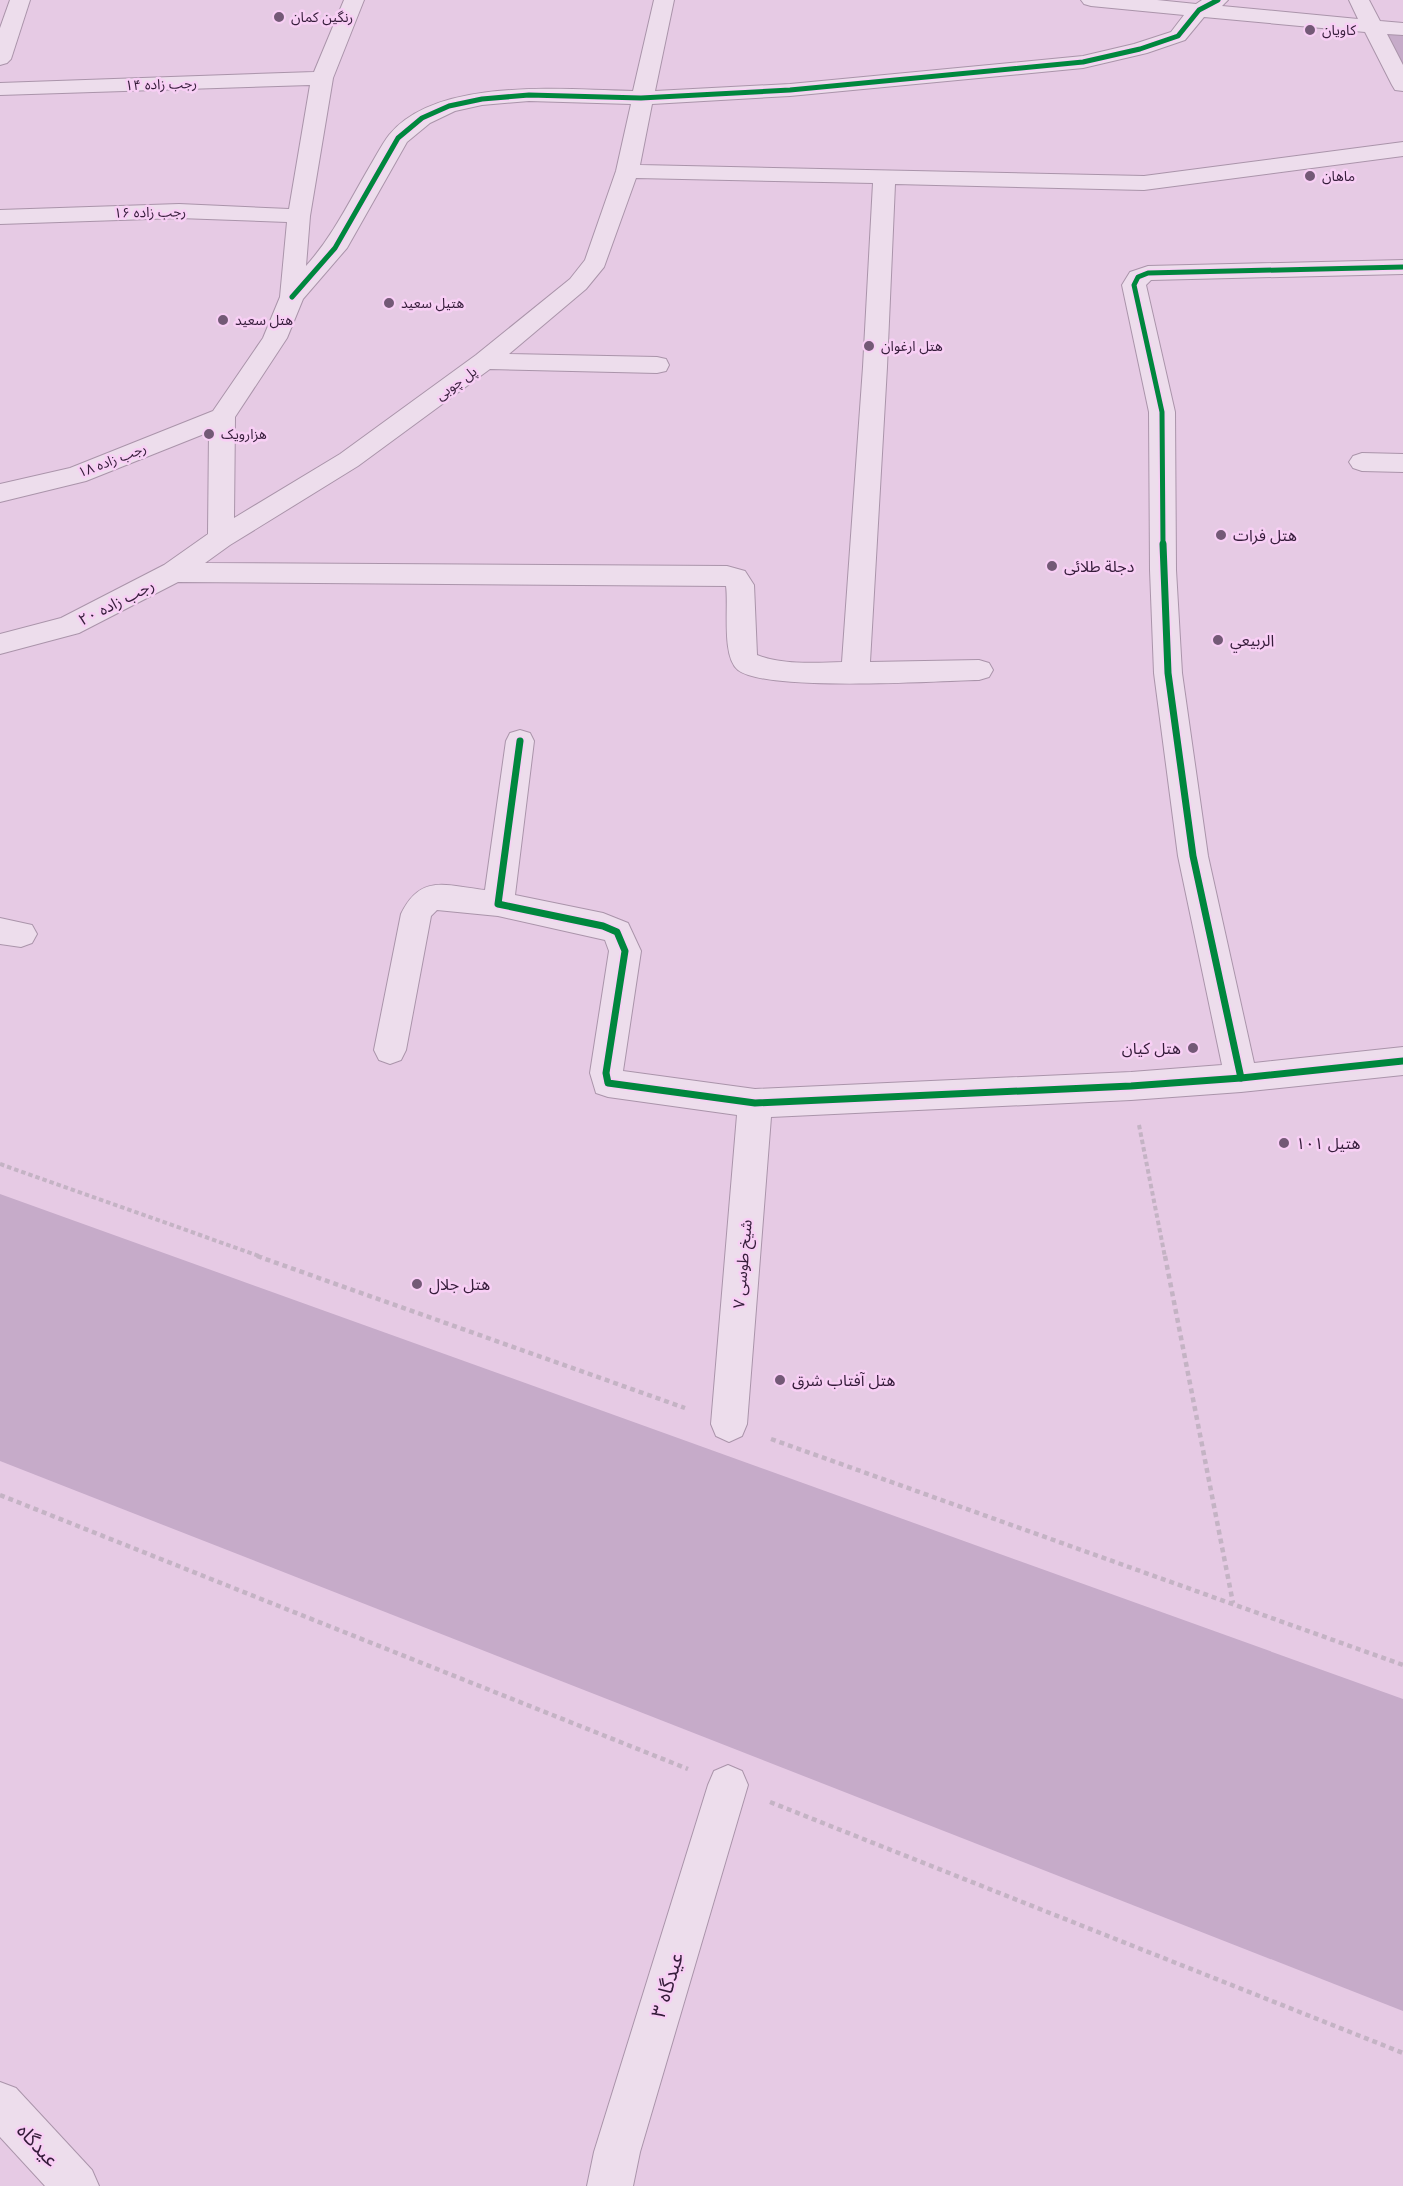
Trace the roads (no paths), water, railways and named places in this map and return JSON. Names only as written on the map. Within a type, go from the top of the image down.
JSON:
[{"type":"street","points":[[0,59],[20,0]]},
{"type":"street","points":[[221,538],[222,417],[275,338],[292,297],[299,216],[322,78],[354,0]]},
{"type":"street","points":[[641,98],[664,0]]},
{"type":"street","points":[[1091,0],[1209,5],[1373,28],[1403,29]]},
{"type":"street","points":[[1359,0],[1403,85]]},
{"type":"street","points":[[292,297],[335,248],[398,138],[422,118],[448,106],[482,99],[528,94],[641,98],[790,90],[1083,62],[1140,49],[1178,36],[1209,5]]},
{"type":"street","name":"رجب زاده ۱۴","points":[[0,89],[322,78]]},
{"type":"street","name":"پل چوبی","points":[[221,538],[349,460],[485,361],[578,284],[596,262],[627,171],[641,98]]},
{"type":"street","points":[[627,171],[1144,183],[1403,149]]},
{"type":"street","points":[[855,672],[875,367],[884,178]]},
{"type":"street","name":"رجب زاده ۱۶","points":[[0,217],[179,211],[299,216]]},
{"type":"street","points":[[1241,1078],[1193,856],[1168,673],[1163,570],[1162,412],[1134,285],[1138,277],[1148,273],[1403,267]]},
{"type":"street","points":[[485,361],[657,365]]},
{"type":"street","name":"رجب زاده ۱۸","points":[[0,493],[77,475],[222,417]]},
{"type":"street","points":[[1362,462],[1403,463]]},
{"type":"street","name":"رجب زاده ۲۰","points":[[0,644],[69,626],[174,572],[221,538]]},
{"type":"street","points":[[174,572],[727,576],[735,578],[740,585],[742,653],[747,662],[761,668],[809,673],[979,670]]},
{"type":"street","points":[[498,904],[520,741]]},
{"type":"street","points":[[390,1050],[416,914],[423,903],[433,897],[498,904],[603,926],[617,932],[625,951],[606,1073],[608,1083],[755,1103],[1131,1086],[1241,1078],[1403,1061]]},
{"type":"street","name":"شیخ طوسی ۷","points":[[729,1424],[755,1103]]},
{"type":"street","name":"عیدگاه ۳","points":[[610,2186],[617,2152],[728,1785]]},
{"type":"street","name":"عیدگاه","points":[[0,2104],[76,2186]]},
{"type":"place","name":"رنگین کمان","points":[[279,17]]},
{"type":"place","name":"کاویان","points":[[1310,30]]},
{"type":"place","name":"ماهان","points":[[1310,176]]},
{"type":"place","name":"هتیل سعید","points":[[389,303]]},
{"type":"place","name":"هتل سعید","points":[[223,320]]},
{"type":"place","name":"هتل ارغوان","points":[[869,346]]},
{"type":"place","name":"هزارویک","points":[[209,434]]},
{"type":"place","name":"هتل فرات","points":[[1221,535]]},
{"type":"place","name":"دجلة طلائی","points":[[1052,566]]},
{"type":"place","name":"الربيعي","points":[[1218,640]]},
{"type":"place","name":"هتل کیان","points":[[1193,1048]]},
{"type":"place","name":"هتیل ۱۰۱","points":[[1284,1143]]},
{"type":"place","name":"هتل جلال","points":[[417,1284]]},
{"type":"place","name":"هتل آفتاب شرق","points":[[780,1380]]}]
